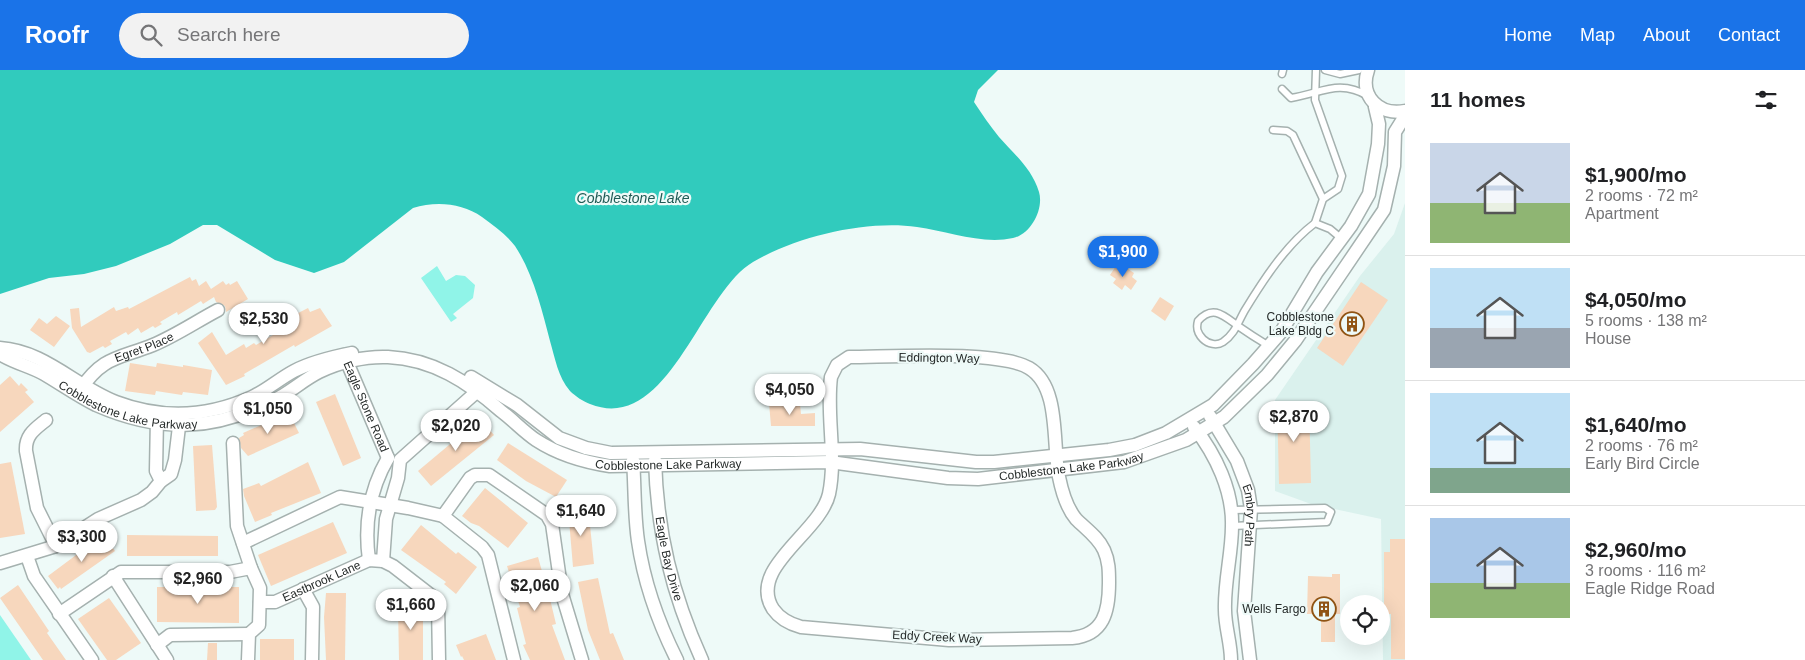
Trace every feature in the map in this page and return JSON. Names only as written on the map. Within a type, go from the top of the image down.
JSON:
[{"type":"street","name":"Cobblestone Lake Parkway","points":[[480,388],[517,405],[559,438],[586,448],[610,453],[830,448],[860,449],[976,462],[1056,457],[1134,445],[1166,433],[1213,405],[1281,332],[1317,272],[1342,240],[1369,194],[1378,144],[1379,124],[1366,84],[1368,70]]},
{"type":"street","points":[[1372,102],[1393,112],[1405,111]]},
{"type":"street","name":"Cobblestone Lake Parkway","points":[[180,420],[226,407],[255,395],[294,371],[388,351],[410,354],[448,364],[480,388],[534,439],[551,449],[593,464],[634,467],[830,462],[964,479],[1058,472],[1124,462],[1150,455],[1199,433],[1215,423],[1267,375],[1295,341],[1384,210],[1394,166],[1395,132],[1405,116]]},
{"type":"street","name":"Egret Place","points":[[81,389],[101,365],[113,358],[154,344],[218,310]]},
{"type":"street","name":"Cobblestone Lake Parkway","points":[[0,348],[15,349],[52,364],[81,389],[121,415],[180,420],[228,418],[261,407],[319,372],[346,359]]},
{"type":"street","name":"Cobblestone Lake Parkway","points":[[0,354],[81,389]]},
{"type":"street","name":"Eddington Way","points":[[830,448],[830,381],[832,372],[841,362],[849,357],[969,357],[1018,363],[1030,369],[1040,378],[1050,396],[1056,457]]},
{"type":"street","name":"Eagle Stone Road","points":[[346,359],[394,459],[386,519],[383,561]]},
{"type":"street","name":"Eagle Stone Road","points":[[369,560],[367,524],[376,484],[394,459],[480,388]]},
{"type":"street","points":[[255,395],[261,407]]},
{"type":"street","name":"Embry Path","points":[[1205,410],[1215,423],[1237,461],[1248,490],[1251,526],[1245,574],[1244,611],[1250,660]]},
{"type":"street","points":[[157,419],[156,471],[161,481]]},
{"type":"street","points":[[46,420],[30,434],[26,442],[26,451],[37,508],[56,546]]},
{"type":"street","points":[[0,563],[56,546],[110,512],[141,500],[171,474],[180,420]]},
{"type":"street","name":"Embry Path","points":[[1189,421],[1199,433],[1220,469],[1232,510],[1232,526],[1226,573],[1225,612],[1231,660]]},
{"type":"street","points":[[551,449],[559,438]]},
{"type":"street","points":[[157,645],[170,635],[249,634],[259,625],[260,588],[237,526],[232,443]]},
{"type":"street","name":"Eddy Creek Way","points":[[830,448],[830,489],[823,511],[770,575],[768,594],[774,611],[784,620],[801,626],[949,640],[1079,638],[1096,629],[1104,619],[1109,601],[1107,558],[1098,540],[1070,510],[1058,472],[1056,457]]},
{"type":"street","name":"Eagle Bay Drive","points":[[632,453],[638,540],[644,572],[662,630],[677,660]]},
{"type":"street","name":"Eagle Bay Drive","points":[[654,453],[661,533],[669,573],[686,626],[702,660]]},
{"type":"street","points":[[443,516],[464,484],[475,475],[482,474],[489,475],[547,515],[552,524],[562,594],[582,660]]},
{"type":"street","points":[[244,543],[340,497],[443,516],[482,547],[488,555],[514,660]]},
{"type":"street","points":[[27,556],[34,576],[92,660]]},
{"type":"street","name":"Eastbrook Lane","points":[[260,602],[275,602],[369,560],[383,561]]},
{"type":"street","points":[[383,561],[419,586],[438,604],[439,660]]},
{"type":"street","points":[[60,614],[121,572],[230,572],[251,568]]},
{"type":"street","points":[[113,576],[167,660]]},
{"type":"street","points":[[304,589],[313,607],[312,660]]},
{"type":"street","points":[[248,660],[249,634]]},
{"type":"lane","points":[[1269,346],[1238,326],[1224,315],[1212,312],[1202,316],[1196,327],[1203,339],[1214,345],[1226,340],[1238,326],[1244,312],[1296,238],[1315,223],[1323,200],[1338,189],[1342,176],[1314,94],[1316,70]]},
{"type":"lane","points":[[1325,70],[1340,74],[1359,70]]},
{"type":"lane","points":[[1282,89],[1291,98],[1314,94],[1336,86],[1345,86],[1372,102]]},
{"type":"lane","points":[[1273,130],[1286,130],[1293,135],[1323,200]]},
{"type":"lane","points":[[1315,223],[1330,230],[1342,240]]},
{"type":"lane","points":[[1232,510],[1325,508],[1331,512],[1327,522],[1232,526]]},
{"type":"shaded area","points":[[1405,203],[1405,660],[1383,660],[1383,645],[1390,645],[1390,595],[1382,595],[1381,519],[1311,504],[1275,491],[1275,400],[1360,276],[1394,234]]},
{"type":"shaded area","points":[[437,266],[446,281],[456,275],[465,276],[475,285],[473,298],[453,314],[457,318],[451,322],[421,278]]},
{"type":"shaded area","points":[[0,615],[31,660],[0,660]]},
{"type":"water","name":"Cobblestone Lake","points":[[0,70],[998,70],[978,90],[974,102],[996,133],[1032,176],[1039,192],[1040,206],[1035,220],[1025,232],[1013,238],[1001,240],[977,239],[917,227],[897,225],[876,226],[833,232],[771,253],[753,262],[734,278],[662,381],[641,399],[617,408],[590,404],[580,399],[566,386],[557,367],[532,280],[515,246],[504,234],[482,217],[457,206],[431,204],[413,208],[344,262],[314,273],[275,260],[217,225],[203,225],[170,244],[116,266],[84,274],[49,278],[0,294]]},
{"type":"building","points":[[1116,266],[1123,270],[1125,267],[1134,273],[1132,277],[1137,281],[1131,290],[1125,285],[1122,290],[1113,283],[1116,279],[1110,275]]},
{"type":"building","points":[[190,277],[192,281],[196,279],[199,286],[206,281],[211,289],[223,281],[226,285],[229,283],[230,285],[237,281],[248,299],[226,312],[225,306],[216,302],[214,297],[203,304],[201,301],[178,315],[177,312],[160,322],[162,324],[155,328],[153,326],[141,333],[138,328],[128,335],[126,332],[110,341],[112,344],[105,348],[103,346],[90,353],[87,352],[72,328],[70,309],[79,308],[81,327],[114,307],[116,311],[128,307],[129,309]]},
{"type":"building","name":"Cobblestone Lake Bldg C","points":[[1361,282],[1388,300],[1343,366],[1317,348]]},
{"type":"building","points":[[1160,297],[1174,306],[1165,321],[1151,311]]},
{"type":"building","points":[[308,308],[310,312],[320,308],[332,326],[295,347],[294,345],[244,374],[245,376],[226,385],[198,343],[212,332],[226,355],[244,344],[246,348],[254,343],[256,345],[273,335],[269,328]]},
{"type":"building","points":[[56,316],[70,326],[54,347],[30,330],[39,318],[47,324]]},
{"type":"building","points":[[130,363],[156,367],[157,363],[183,367],[183,365],[212,370],[208,395],[183,392],[182,395],[156,391],[155,395],[125,391]]},
{"type":"building","points":[[10,376],[19,386],[21,383],[28,390],[25,392],[34,402],[0,432],[0,385]]},
{"type":"building","points":[[335,394],[361,458],[343,466],[316,402]]},
{"type":"building","points":[[1309,402],[1311,483],[1279,484],[1277,403]]},
{"type":"building","points":[[769,403],[800,404],[801,414],[815,413],[815,426],[771,426]]},
{"type":"building","points":[[289,413],[299,433],[248,456],[241,448],[239,438],[244,435],[243,433]]},
{"type":"building","points":[[480,419],[494,435],[431,486],[418,471]]},
{"type":"building","points":[[508,443],[567,480],[556,497],[526,481],[497,460]]},
{"type":"building","points":[[212,445],[217,507],[215,510],[196,511],[193,446]]},
{"type":"building","points":[[11,462],[25,534],[0,538],[0,464]]},
{"type":"building","points":[[308,462],[321,493],[271,513],[272,515],[255,522],[243,489],[259,483],[261,486]]},
{"type":"building","points":[[485,488],[528,523],[508,548],[462,516]]},
{"type":"building","points":[[588,506],[594,564],[573,567],[568,508]]},
{"type":"building","points":[[333,522],[347,553],[271,586],[258,555]]},
{"type":"building","points":[[421,525],[456,554],[458,552],[477,567],[456,594],[444,584],[446,582],[401,550]]},
{"type":"building","points":[[103,535],[115,551],[61,589],[60,587],[58,589],[48,576]]},
{"type":"building","points":[[127,535],[218,536],[218,556],[127,556]]},
{"type":"building","points":[[1390,539],[1405,539],[1405,659],[1391,659],[1390,595],[1384,595],[1384,552],[1390,552]]},
{"type":"building","points":[[538,557],[545,582],[542,583],[546,600],[550,599],[556,624],[552,625],[565,660],[530,660],[523,645],[526,644],[517,608],[520,607],[507,566]]},
{"type":"building","name":"Wells Fargo","points":[[1332,574],[1340,574],[1340,614],[1335,614],[1335,642],[1321,642],[1321,614],[1307,614],[1308,576],[1332,577]]},
{"type":"building","points":[[598,578],[610,634],[613,633],[624,660],[600,660],[588,630],[578,582]]},
{"type":"building","points":[[18,585],[66,660],[43,660],[0,598]]},
{"type":"building","points":[[157,587],[239,587],[239,623],[157,622]]},
{"type":"building","points":[[326,593],[346,593],[345,660],[326,660],[324,617]]},
{"type":"building","points":[[109,598],[141,643],[116,660],[107,660],[78,619]]},
{"type":"building","points":[[423,602],[423,660],[399,660],[398,607],[402,607],[402,603]]},
{"type":"building","points":[[486,634],[496,660],[464,660],[456,645]]},
{"type":"building","points":[[260,639],[294,639],[294,660],[260,660]]},
{"type":"building","points":[[208,643],[217,643],[217,660],[207,660]]},
{"type":"place","name":"Cobblestone Lake Bldg C","points":[[1352,324]]},
{"type":"place","name":"Wells Fargo","points":[[1324,609]]}]
